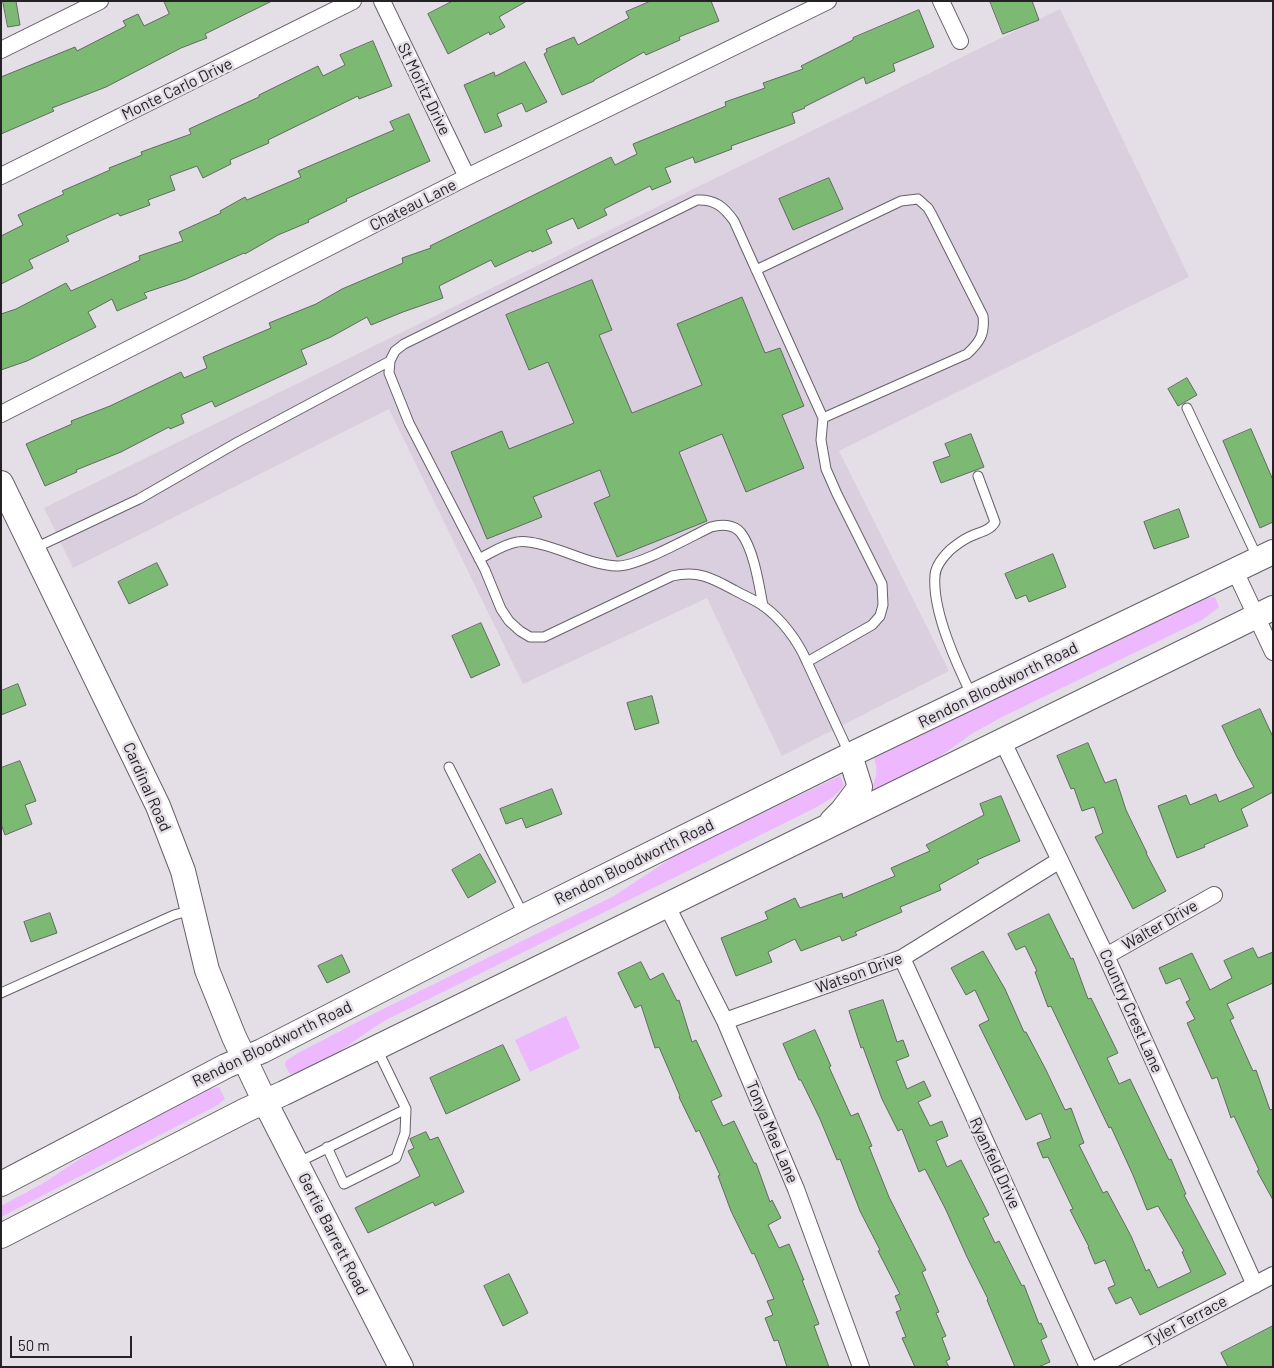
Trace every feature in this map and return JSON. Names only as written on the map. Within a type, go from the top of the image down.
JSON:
[{"type":"main road","name":"Cardinal Road","points":[[2,486],[158,806],[182,870],[207,970],[243,1058],[265,1102]]},
{"type":"main road","name":"Rendon Bloodworth Road","points":[[1,1184],[243,1058],[279,1042],[524,916],[1265,556]]},
{"type":"main road","points":[[1,1236],[246,1110],[666,904],[824,829],[1264,612]]},
{"type":"main road","points":[[824,829],[842,811],[860,787],[850,756]]},
{"type":"main road","name":"Gertie Barrett Road","points":[[265,1102],[401,1367]]},
{"type":"street","points":[[1,50],[100,1]]},
{"type":"street","name":"Monte Carlo Drive","points":[[1,176],[354,1]]},
{"type":"street","name":"St Moritz Drive","points":[[382,1],[467,177]]},
{"type":"street","name":"Chateau Lane","points":[[1,414],[467,177],[828,1]]},
{"type":"street","points":[[941,1],[960,42]]},
{"type":"street","points":[[1235,571],[1264,612],[1273,652]]},
{"type":"street","name":"Country Crest Lane","points":[[1002,740],[1106,956],[1255,1285]]},
{"type":"street","name":"Watson Drive","points":[[725,1021],[902,958],[1060,860]]},
{"type":"street","name":"Walter Drive","points":[[1106,956],[1214,895]]},
{"type":"street","name":"Tonya Mae Lane","points":[[666,904],[725,1021],[796,1189],[861,1367]]},
{"type":"street","name":"Ryanfeld Drive","points":[[902,958],[1088,1367]]},
{"type":"street","name":"Tyler Terrace","points":[[1099,1367],[1273,1275]]},
{"type":"lane","points":[[756,270],[901,201],[918,199],[932,215],[983,316],[983,335],[978,344],[967,354],[822,418]]},
{"type":"lane","points":[[807,662],[872,625],[880,616],[883,605],[882,584],[826,468],[821,440],[822,418],[734,221],[726,210],[715,201],[697,200],[404,344],[396,351],[390,361],[391,379],[410,423],[479,559],[501,609],[509,621],[520,631],[530,638],[544,637],[672,576],[684,573],[701,574],[716,580],[763,606],[785,626],[802,650],[807,662],[850,756]]},
{"type":"lane","points":[[34,549],[139,499],[238,442],[390,361]]},
{"type":"lane","points":[[1187,408],[1265,556]]},
{"type":"lane","points":[[972,697],[952,655],[939,610],[934,574],[942,559],[950,550],[969,537],[992,527],[995,522],[978,476]]},
{"type":"lane","points":[[479,559],[506,545],[528,542],[597,562],[618,566],[644,559],[711,527],[728,526],[741,533],[753,558],[763,606]]},
{"type":"lane","points":[[449,767],[524,916]]},
{"type":"lane","points":[[1,993],[174,914],[193,910]]},
{"type":"lane","points":[[328,1147],[344,1184],[396,1158],[405,1133],[406,1109],[376,1047]]},
{"type":"lane","points":[[297,1163],[406,1109]]},
{"type":"shaded area","points":[[1060,9],[1189,277],[839,451],[949,671],[782,756],[707,598],[523,684],[389,409],[73,568],[44,508]]},
{"type":"shaded area","points":[[1215,597],[1219,607],[1202,620],[1004,716],[973,733],[932,762],[869,793],[876,776],[874,758],[1187,606],[1202,599]]},
{"type":"shaded area","points":[[840,776],[844,785],[841,789],[830,799],[813,809],[384,1021],[314,1066],[290,1074],[285,1065],[286,1061],[300,1052],[375,1013],[614,896],[682,851]]},
{"type":"shaded area","points":[[566,1016],[580,1048],[530,1072],[515,1040]]},
{"type":"shaded area","points":[[219,1087],[225,1099],[216,1106],[1,1217],[1,1206],[42,1184],[106,1142],[206,1090]]},
{"type":"building","points":[[3,1],[16,1],[20,25],[8,27]]},
{"type":"building","points":[[164,1],[272,1],[205,34],[207,38],[181,48],[106,87],[52,108],[54,111],[1,134],[1,77],[75,47],[77,51],[126,26],[123,21],[138,14],[144,26],[169,14]]},
{"type":"building","points":[[453,1],[527,1],[499,17],[505,27],[490,35],[489,32],[448,54],[428,14]]},
{"type":"building","points":[[651,1],[711,1],[719,21],[679,37],[680,40],[646,55],[644,52],[594,81],[562,95],[544,54],[547,52],[546,49],[574,37],[578,45],[629,18],[626,12]]},
{"type":"building","points":[[990,1],[1032,1],[1039,20],[1003,34]]},
{"type":"building","points":[[919,10],[934,47],[893,64],[895,71],[866,84],[864,77],[792,113],[795,123],[731,146],[732,149],[695,163],[693,157],[665,168],[671,182],[652,190],[650,186],[604,209],[607,215],[578,229],[573,218],[546,230],[552,243],[532,252],[531,250],[495,267],[491,260],[439,286],[443,298],[371,325],[367,317],[331,337],[301,350],[307,364],[215,407],[212,401],[181,415],[184,423],[170,429],[169,427],[121,452],[76,470],[77,472],[45,486],[26,444],[72,424],[71,421],[110,406],[181,372],[184,378],[207,368],[203,357],[271,328],[269,323],[316,304],[342,289],[403,263],[402,258],[431,248],[430,246],[611,157],[615,165],[637,154],[633,144],[726,106],[725,102],[765,88],[763,83],[803,69],[801,66],[853,40],[853,38]]},
{"type":"building","points":[[373,41],[392,86],[359,99],[358,96],[268,140],[269,143],[230,160],[231,164],[203,178],[197,166],[170,176],[175,190],[148,200],[150,205],[120,216],[118,213],[66,236],[69,241],[29,260],[33,268],[1,284],[1,236],[23,225],[18,215],[64,194],[62,191],[110,170],[109,168],[142,155],[141,152],[191,134],[189,129],[259,97],[259,95],[318,66],[323,76],[345,65],[340,55]]},
{"type":"building","points":[[525,62],[547,102],[526,112],[522,103],[497,114],[502,126],[485,133],[464,85],[494,72],[495,76]]},
{"type":"building","points":[[409,114],[430,161],[346,199],[347,201],[308,220],[309,222],[278,235],[245,254],[186,279],[144,293],[147,298],[117,311],[112,299],[88,312],[96,327],[27,361],[1,370],[1,314],[16,309],[66,283],[71,291],[140,260],[139,256],[183,241],[179,232],[221,213],[220,211],[245,197],[247,200],[301,177],[298,171],[394,130],[390,122]]},
{"type":"building","points":[[829,178],[843,209],[793,230],[779,199]]},
{"type":"building","points":[[592,280],[612,330],[599,335],[632,413],[702,385],[677,324],[742,297],[765,353],[780,348],[804,406],[782,415],[804,468],[746,492],[722,434],[679,452],[707,521],[617,557],[594,503],[610,496],[600,470],[533,497],[542,517],[487,539],[451,452],[502,431],[509,449],[574,423],[548,362],[529,370],[506,315]]},
{"type":"building","points":[[1187,378],[1197,395],[1178,406],[1168,389]]},
{"type":"building","points":[[1251,429],[1273,480],[1273,522],[1260,528],[1223,441]]},
{"type":"building","points":[[971,434],[984,467],[941,483],[933,462],[950,456],[945,444]]},
{"type":"building","points":[[1179,509],[1189,537],[1154,549],[1144,522]]},
{"type":"building","points":[[1053,554],[1066,587],[1029,602],[1026,595],[1016,599],[1005,574]]},
{"type":"building","points":[[157,563],[168,585],[129,604],[118,582]]},
{"type":"building","points":[[481,623],[500,665],[471,678],[452,636]]},
{"type":"building","points":[[18,684],[26,705],[1,715],[1,691]]},
{"type":"building","points":[[652,696],[659,723],[635,730],[627,703]]},
{"type":"building","points":[[1260,709],[1273,737],[1273,792],[1241,809],[1248,826],[1177,858],[1158,806],[1186,795],[1190,805],[1216,794],[1219,802],[1254,787],[1222,726]]},
{"type":"building","points":[[1088,743],[1105,783],[1116,779],[1126,810],[1166,891],[1133,909],[1095,837],[1103,833],[1094,807],[1082,811],[1074,788],[1071,789],[1057,756]]},
{"type":"building","points":[[20,761],[36,801],[25,805],[32,824],[5,835],[1,824],[1,768]]},
{"type":"building","points":[[552,789],[562,814],[526,828],[522,818],[506,824],[500,809]]},
{"type":"building","points":[[1001,796],[1020,841],[977,860],[979,863],[939,885],[941,890],[900,907],[902,912],[855,932],[857,935],[842,941],[840,936],[801,951],[795,939],[768,952],[772,962],[736,976],[721,938],[768,919],[765,912],[795,898],[800,908],[842,893],[843,898],[895,876],[891,868],[930,851],[926,845],[984,815],[980,804]]},
{"type":"building","points":[[480,854],[496,882],[468,898],[452,870]]},
{"type":"building","points":[[50,913],[57,933],[31,942],[24,922]]},
{"type":"building","points":[[1049,914],[1071,959],[1073,958],[1088,999],[1091,998],[1118,1053],[1107,1058],[1119,1084],[1130,1079],[1169,1160],[1171,1159],[1186,1194],[1184,1195],[1226,1274],[1140,1315],[1131,1297],[1116,1304],[1108,1288],[1115,1285],[1105,1260],[1095,1264],[1089,1247],[1070,1210],[1073,1209],[1048,1157],[1043,1158],[1037,1143],[1051,1138],[1041,1113],[1026,1120],[979,1025],[989,1020],[975,990],[966,995],[951,968],[983,951],[1005,989],[1024,1032],[1026,1032],[1046,1070],[1065,1110],[1071,1108],[1084,1143],[1079,1145],[1103,1193],[1107,1191],[1131,1236],[1146,1271],[1149,1269],[1158,1288],[1191,1272],[1182,1252],[1184,1251],[1158,1206],[1147,1210],[1111,1127],[1109,1128],[1051,1006],[1048,1007],[1035,972],[1037,971],[1025,946],[1016,950],[1008,934]]},
{"type":"building","points":[[1253,948],[1258,958],[1273,952],[1273,983],[1227,1004],[1234,1018],[1230,1020],[1253,1071],[1256,1070],[1270,1110],[1273,1109],[1273,1200],[1257,1171],[1259,1170],[1234,1116],[1231,1118],[1217,1077],[1212,1079],[1187,1023],[1195,1019],[1186,1002],[1190,1000],[1180,978],[1166,984],[1159,968],[1192,953],[1210,990],[1232,978],[1224,961]]},
{"type":"building","points":[[342,955],[350,972],[327,983],[318,966]]},
{"type":"building","points":[[641,962],[650,980],[663,973],[677,1001],[679,1000],[692,1042],[696,1040],[722,1096],[711,1101],[723,1126],[734,1121],[754,1163],[756,1163],[770,1202],[772,1200],[781,1218],[768,1225],[779,1248],[789,1244],[819,1324],[814,1326],[829,1367],[787,1367],[778,1340],[774,1341],[765,1318],[773,1315],[767,1301],[774,1299],[754,1253],[752,1254],[731,1211],[718,1176],[720,1175],[699,1130],[696,1132],[679,1097],[659,1047],[655,1048],[641,1005],[635,1008],[618,973]]},
{"type":"building","points":[[883,1000],[897,1042],[903,1040],[909,1056],[896,1061],[907,1089],[924,1081],[931,1096],[918,1102],[930,1126],[942,1121],[948,1136],[936,1141],[947,1167],[961,1160],[989,1215],[983,1218],[995,1243],[999,1241],[1022,1286],[1024,1285],[1039,1324],[1041,1323],[1047,1337],[1041,1340],[1050,1362],[1038,1367],[1015,1367],[988,1299],[946,1210],[925,1169],[919,1172],[902,1129],[898,1131],[882,1099],[863,1047],[861,1048],[849,1011]]},
{"type":"building","points":[[815,1030],[851,1116],[858,1113],[872,1146],[869,1147],[889,1197],[926,1270],[922,1272],[939,1312],[936,1313],[946,1336],[942,1338],[950,1359],[946,1361],[949,1367],[915,1367],[902,1338],[906,1337],[896,1312],[901,1310],[895,1296],[900,1294],[860,1211],[840,1159],[837,1160],[820,1119],[801,1080],[799,1080],[783,1044]]},
{"type":"building","points":[[503,1045],[520,1080],[446,1114],[430,1078]]},
{"type":"building","points":[[426,1132],[430,1140],[438,1137],[464,1192],[435,1206],[433,1202],[368,1233],[355,1208],[420,1176],[408,1151],[414,1148],[410,1139]]},
{"type":"building","points":[[509,1274],[528,1313],[503,1326],[484,1286]]},
{"type":"building","points":[[1273,1326],[1273,1367],[1228,1367],[1221,1353]]}]
